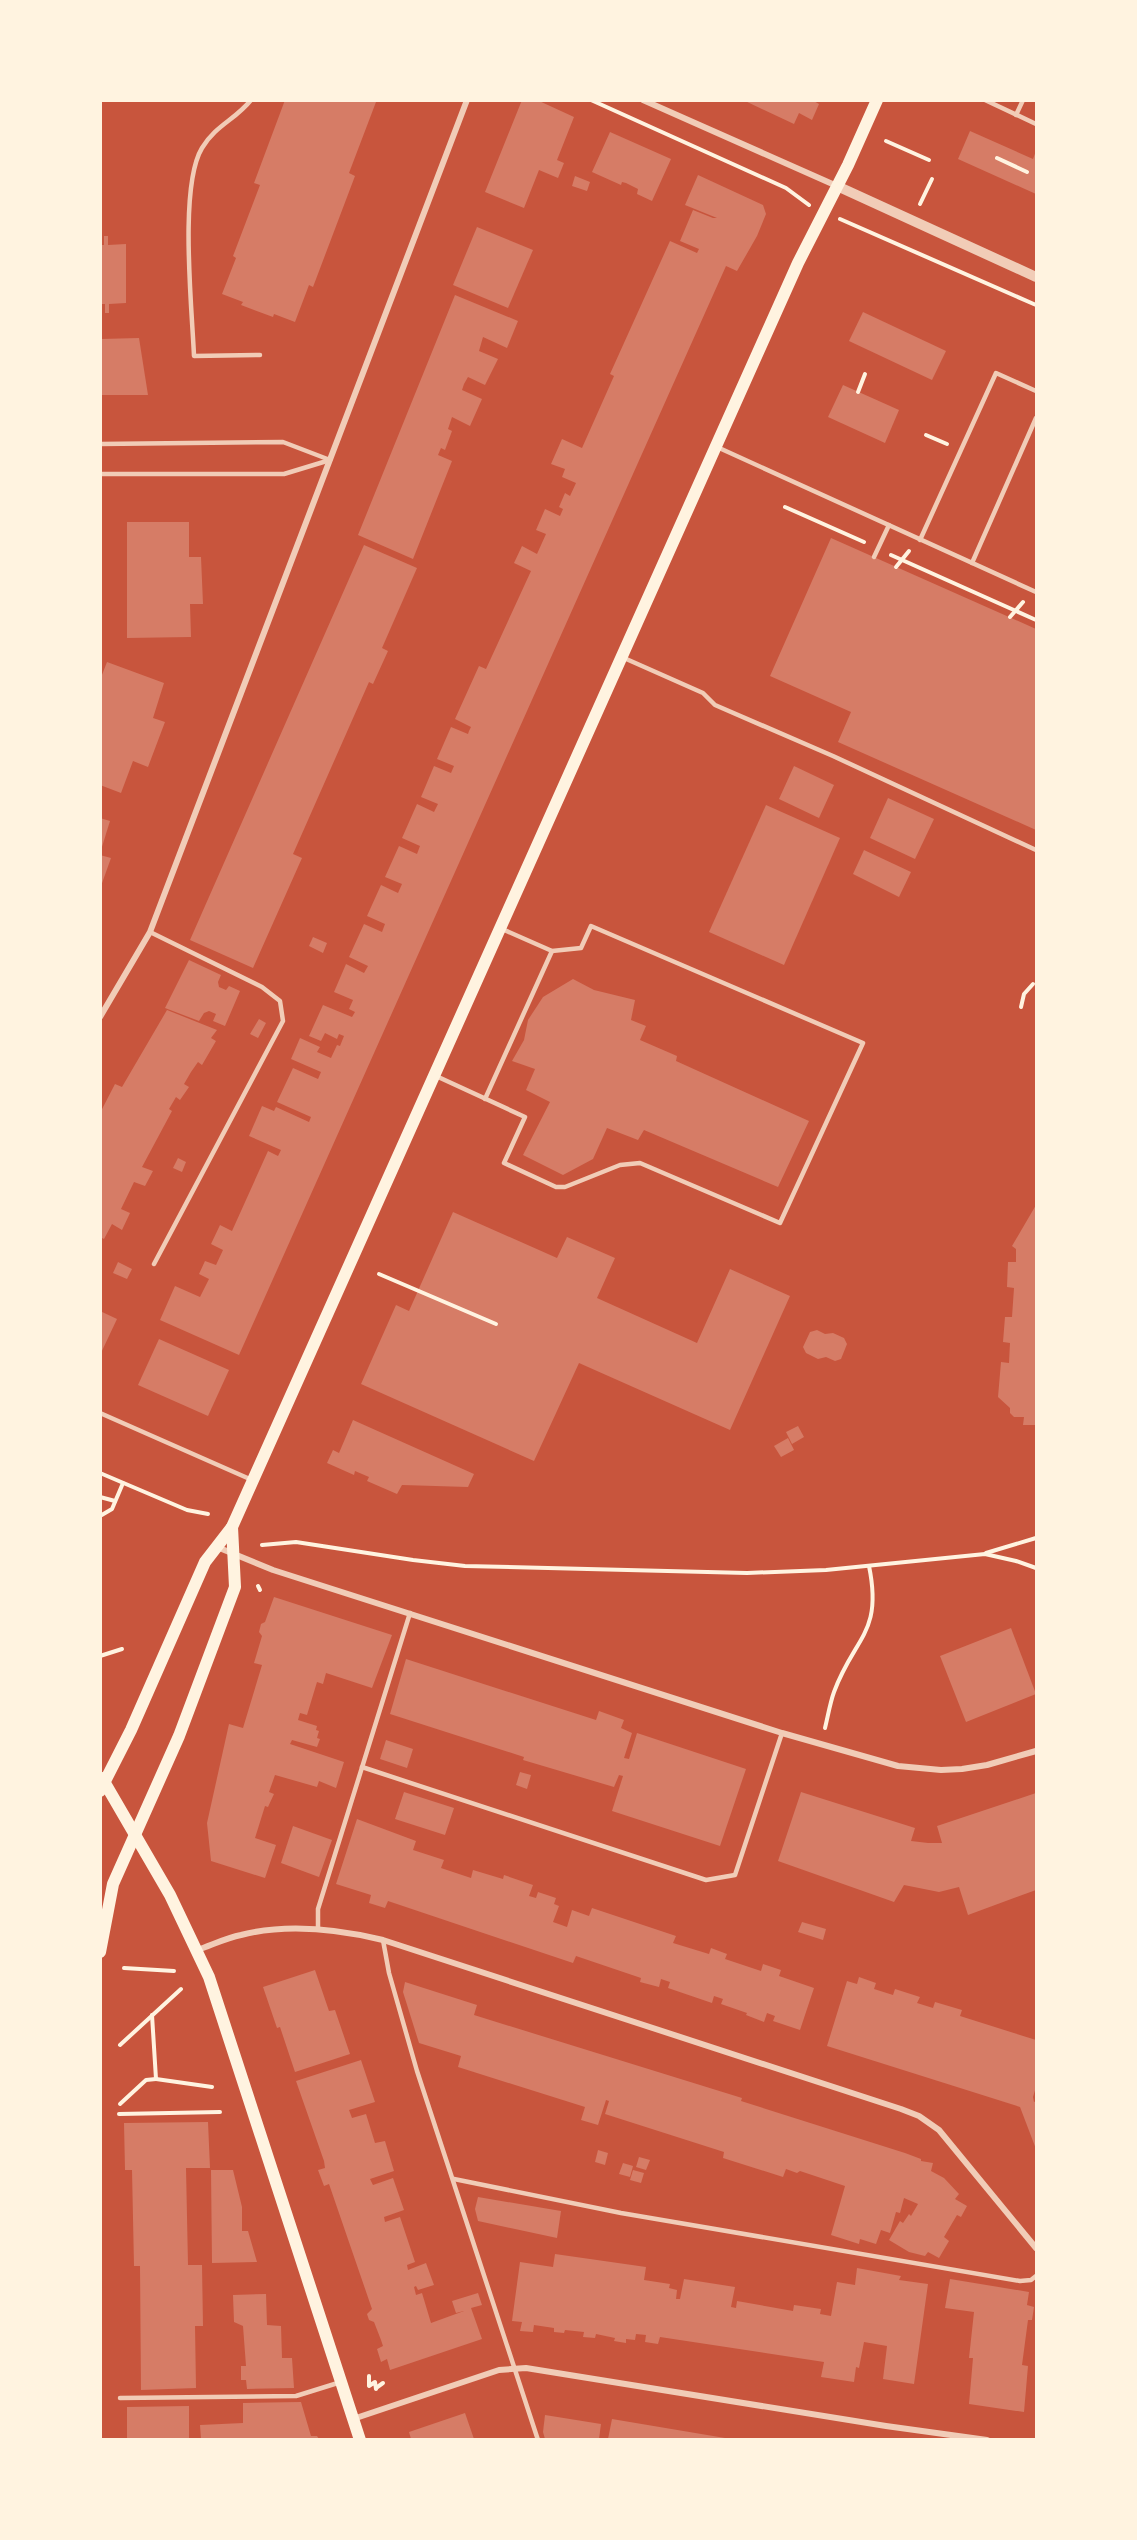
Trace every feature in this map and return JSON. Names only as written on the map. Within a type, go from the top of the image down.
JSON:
[{"type":"main road","points":[[360,2439],[215,1995],[197,1950],[134,1832],[102,1783],[205,1562],[232,1527],[715,446],[798,263],[877,100]]},
{"type":"main road","points":[[100,1952],[112,1884],[179,1736],[235,1587],[232,1527]]},
{"type":"street","points":[[100,1017],[150,932],[468,100]]},
{"type":"street","points":[[643,100],[1036,277]]},
{"type":"street","points":[[216,1547],[410,1613],[782,1733],[898,1766],[962,1769],[987,1765],[1036,1751]]},
{"type":"street","points":[[197,1950],[240,1935],[262,1931],[318,1928],[351,1932],[383,1940],[901,2109],[919,2116],[939,2130],[1036,2248]]},
{"type":"street","points":[[353,2419],[499,2370],[514,2368],[545,2370],[886,2426],[987,2439]]},
{"type":"lane","points":[[251,100],[241,113],[213,132],[200,151],[192,178],[190,242],[194,356],[260,355]]},
{"type":"lane","points":[[985,100],[1036,124]]},
{"type":"lane","points":[[1017,115],[1023,100]]},
{"type":"lane","points":[[920,540],[996,373],[1036,391]]},
{"type":"lane","points":[[972,563],[1036,418]]},
{"type":"lane","points":[[100,444],[283,442],[330,460]]},
{"type":"lane","points":[[715,446],[1036,592]]},
{"type":"lane","points":[[100,474],[284,474],[330,460]]},
{"type":"lane","points":[[874,557],[889,525]]},
{"type":"lane","points":[[621,657],[702,693],[715,705],[833,756],[1036,850]]},
{"type":"lane","points":[[433,1075],[525,1117],[504,1163],[556,1187],[565,1186],[620,1165],[640,1163],[780,1223],[863,1043],[591,926],[581,948],[552,951],[499,928]]},
{"type":"lane","points":[[150,932],[262,987],[280,1001],[283,1020],[154,1264]]},
{"type":"lane","points":[[485,1099],[552,951]]},
{"type":"lane","points":[[100,1413],[252,1480]]},
{"type":"lane","points":[[318,1928],[318,1909],[410,1613]]},
{"type":"lane","points":[[362,1767],[706,1880],[735,1875],[782,1733]]},
{"type":"lane","points":[[383,1940],[389,1973],[417,2071],[538,2439]]},
{"type":"lane","points":[[454,2179],[621,2213],[1020,2281],[1031,2280],[1036,2276]]},
{"type":"lane","points":[[120,2398],[296,2396],[341,2382]]},
{"type":"path","points":[[591,100],[786,188],[803,202]]},
{"type":"path","points":[[886,141],[929,160]]},
{"type":"path","points":[[998,159],[1027,172]]},
{"type":"path","points":[[920,204],[932,179]]},
{"type":"path","points":[[865,230],[1036,305]]},
{"type":"path","points":[[858,392],[865,374]]},
{"type":"path","points":[[926,435],[949,445]]},
{"type":"path","points":[[785,507],[867,544]]},
{"type":"path","points":[[890,554],[1036,620]]},
{"type":"path","points":[[896,567],[901,559]]},
{"type":"path","points":[[1010,617],[1014,610]]},
{"type":"path","points":[[1021,1007],[1024,994],[1033,984]]},
{"type":"path","points":[[378,1274],[496,1324]]},
{"type":"path","points":[[100,1473],[187,1510],[208,1514]]},
{"type":"path","points":[[100,1516],[112,1509],[123,1483]]},
{"type":"path","points":[[100,1497],[115,1501]]},
{"type":"path","points":[[262,1545],[296,1542],[465,1566],[747,1573],[826,1570],[985,1554],[1036,1538]]},
{"type":"path","points":[[985,1554],[1016,1561],[1036,1569]]},
{"type":"path","points":[[825,1728],[834,1692],[867,1631],[871,1618],[874,1595],[869,1566]]},
{"type":"path","points":[[100,1656],[122,1648]]},
{"type":"path","points":[[124,1968],[174,1971]]},
{"type":"path","points":[[120,2045],[182,1989]]},
{"type":"path","points":[[152,2015],[156,2079]]},
{"type":"path","points":[[120,2104],[146,2080],[156,2079],[212,2087]]},
{"type":"path","points":[[119,2114],[220,2112]]},
{"type":"path","points":[[369,2376],[369,2386],[376,2389],[383,2383]]},
{"type":"building","points":[[285,100],[376,102],[349,173],[355,176],[313,287],[309,285],[295,322],[274,314],[273,317],[241,305],[243,302],[222,294],[236,258],[233,256],[260,185],[254,183]]},
{"type":"building","points":[[522,100],[537,100],[574,117],[557,160],[564,163],[558,178],[539,170],[524,208],[485,192]]},
{"type":"building","points":[[743,100],[812,100],[819,104],[812,120],[799,113],[794,124]]},
{"type":"building","points":[[970,131],[1033,159],[1036,151],[1036,194],[958,159]]},
{"type":"building","points":[[610,132],[671,159],[652,201],[637,194],[638,189],[626,183],[622,182],[621,185],[592,172]]},
{"type":"building","points":[[698,175],[763,205],[766,214],[757,236],[737,271],[726,266],[239,1355],[160,1320],[175,1286],[200,1297],[209,1279],[199,1274],[205,1261],[216,1265],[223,1250],[211,1244],[220,1225],[232,1231],[268,1151],[278,1156],[281,1150],[249,1136],[262,1106],[274,1111],[276,1107],[309,1122],[311,1117],[277,1102],[293,1068],[318,1079],[321,1072],[291,1059],[300,1038],[320,1047],[317,1052],[331,1058],[337,1045],[340,1046],[344,1036],[339,1034],[337,1039],[325,1033],[321,1041],[309,1036],[323,1005],[352,1017],[355,1012],[349,1009],[353,1000],[334,992],[346,964],[364,973],[368,966],[349,957],[364,924],[382,932],[385,924],[367,916],[381,885],[398,893],[402,884],[385,877],[399,846],[417,854],[420,846],[402,838],[417,804],[434,812],[438,804],[421,797],[434,766],[451,773],[454,766],[437,759],[451,727],[468,734],[471,727],[455,719],[479,666],[486,669],[531,571],[514,563],[522,546],[537,554],[546,534],[536,530],[545,509],[560,516],[563,509],[559,507],[565,493],[570,496],[576,483],[562,477],[565,469],[551,464],[562,439],[582,448],[614,376],[610,374],[670,241],[697,253],[699,249],[680,241],[693,210],[717,218],[685,205]]},
{"type":"building","points":[[575,176],[590,182],[587,191],[572,186]]},
{"type":"building","points":[[477,227],[533,250],[508,308],[453,285]]},
{"type":"building","points":[[104,236],[108,236],[108,245],[126,244],[126,303],[109,304],[109,313],[105,313],[105,304],[100,304],[100,245],[104,245]]},
{"type":"building","points":[[455,295],[518,321],[507,348],[483,337],[479,351],[498,359],[485,385],[468,377],[464,384],[462,390],[482,399],[470,426],[452,417],[448,429],[452,431],[445,450],[441,448],[438,455],[452,461],[413,559],[358,535]]},
{"type":"building","points":[[863,312],[946,351],[932,380],[849,341]]},
{"type":"building","points":[[139,338],[148,395],[100,395],[101,339]]},
{"type":"building","points":[[843,385],[899,410],[885,443],[828,417]]},
{"type":"building","points":[[127,522],[189,522],[189,557],[201,557],[203,604],[190,604],[191,637],[127,638]]},
{"type":"building","points":[[831,538],[1036,629],[1036,830],[838,742],[851,712],[770,676]]},
{"type":"building","points":[[364,545],[417,568],[382,648],[388,651],[373,684],[369,682],[293,854],[302,858],[253,968],[190,940]]},
{"type":"building","points":[[107,662],[164,683],[153,718],[165,722],[148,767],[133,761],[121,793],[100,785],[100,680]]},
{"type":"building","points":[[794,766],[834,785],[819,818],[779,799]]},
{"type":"building","points":[[888,798],[934,819],[915,859],[870,838]]},
{"type":"building","points":[[766,805],[840,838],[784,965],[709,932]]},
{"type":"building","points":[[100,818],[110,821],[101,850],[100,850]]},
{"type":"building","points":[[864,850],[911,872],[899,897],[853,874]]},
{"type":"building","points":[[100,855],[111,858],[101,886],[100,886]]},
{"type":"building","points":[[313,937],[327,943],[323,953],[309,946]]},
{"type":"building","points":[[189,960],[221,975],[218,982],[219,987],[226,990],[229,986],[240,991],[225,1026],[213,1021],[216,1014],[209,1011],[204,1013],[199,1021],[165,1008]]},
{"type":"building","points":[[573,979],[594,990],[635,1000],[631,1020],[646,1026],[640,1040],[677,1056],[676,1061],[809,1121],[778,1187],[644,1130],[638,1140],[607,1128],[593,1159],[563,1175],[523,1155],[550,1102],[526,1090],[535,1069],[512,1061],[524,1040],[528,1020],[543,997]]},
{"type":"building","points":[[167,1010],[217,1030],[211,1038],[216,1041],[202,1065],[198,1062],[191,1072],[184,1084],[189,1087],[180,1100],[176,1097],[169,1109],[172,1111],[142,1167],[153,1171],[145,1186],[134,1182],[121,1209],[130,1213],[122,1230],[112,1224],[104,1239],[100,1237],[100,1113],[115,1084],[122,1087]]},
{"type":"building","points":[[259,1019],[266,1023],[258,1038],[250,1034]]},
{"type":"building","points":[[178,1158],[186,1162],[182,1172],[173,1168]]},
{"type":"building","points":[[1036,1205],[1036,1425],[1023,1425],[1024,1417],[1014,1417],[1010,1413],[1010,1408],[998,1397],[1001,1362],[1009,1363],[1010,1343],[1003,1342],[1005,1317],[1012,1317],[1014,1288],[1007,1287],[1008,1262],[1016,1262],[1016,1249],[1012,1246]]},
{"type":"building","points":[[453,1212],[557,1258],[567,1237],[615,1258],[597,1298],[697,1343],[730,1269],[790,1296],[730,1430],[579,1363],[534,1461],[361,1384],[396,1305],[409,1311]]},
{"type":"building","points":[[118,1262],[132,1269],[127,1279],[113,1273]]},
{"type":"building","points":[[100,1311],[117,1319],[100,1355]]},
{"type":"building","points":[[817,1330],[844,1338],[847,1344],[841,1359],[835,1361],[826,1357],[818,1359],[806,1353],[803,1347],[810,1332]]},
{"type":"building","points":[[159,1339],[229,1370],[208,1416],[138,1385]]},
{"type":"building","points":[[353,1420],[474,1474],[468,1487],[402,1485],[397,1494],[367,1481],[369,1477],[355,1471],[354,1475],[327,1463],[333,1450],[339,1453]]},
{"type":"building","points":[[798,1426],[804,1437],[792,1444],[786,1432]]},
{"type":"building","points":[[788,1438],[794,1450],[781,1457],[774,1446]]},
{"type":"building","points":[[274,1597],[392,1635],[372,1688],[326,1673],[323,1684],[317,1682],[307,1715],[300,1713],[298,1720],[317,1726],[316,1730],[319,1731],[317,1738],[320,1739],[317,1747],[292,1740],[290,1744],[344,1762],[336,1788],[319,1781],[317,1787],[275,1775],[269,1792],[274,1794],[268,1807],[265,1806],[255,1838],[276,1845],[265,1878],[211,1861],[207,1823],[229,1724],[243,1728],[262,1665],[254,1663],[262,1636],[259,1632]]},
{"type":"building","points":[[1011,1628],[1036,1694],[966,1722],[940,1656]]},
{"type":"building","points":[[406,1659],[596,1720],[599,1711],[624,1720],[621,1728],[632,1733],[624,1758],[629,1759],[637,1733],[746,1769],[720,1846],[612,1811],[623,1776],[619,1775],[614,1787],[523,1760],[524,1757],[390,1714]]},
{"type":"building","points":[[386,1740],[413,1749],[407,1768],[380,1759]]},
{"type":"building","points":[[520,1772],[531,1775],[527,1789],[516,1785]]},
{"type":"building","points":[[404,1792],[454,1808],[445,1835],[395,1819]]},
{"type":"building","points":[[801,1792],[915,1828],[911,1841],[928,1843],[942,1843],[937,1826],[1036,1793],[1036,1890],[968,1915],[959,1887],[939,1892],[904,1885],[894,1902],[778,1861]]},
{"type":"building","points":[[357,1819],[416,1841],[413,1850],[444,1860],[441,1868],[471,1878],[473,1870],[503,1879],[504,1875],[533,1885],[529,1896],[536,1898],[538,1892],[556,1898],[554,1904],[559,1906],[553,1922],[567,1927],[572,1910],[589,1916],[592,1908],[676,1936],[673,1943],[709,1954],[711,1948],[727,1954],[725,1959],[761,1971],[763,1964],[781,1970],[779,1976],[814,1988],[800,2030],[773,2021],[775,2016],[767,2013],[764,2022],[746,2015],[747,2013],[721,2004],[723,1999],[714,1996],[712,2003],[668,1988],[670,1982],[661,1979],[659,1987],[640,1982],[641,1978],[576,1956],[573,1963],[388,1901],[385,1908],[369,1903],[371,1895],[336,1884]]},
{"type":"building","points":[[293,1826],[332,1840],[319,1877],[281,1863]]},
{"type":"building","points":[[802,1922],[826,1929],[823,1940],[798,1932]]},
{"type":"building","points":[[315,1970],[329,2011],[335,2010],[350,2054],[295,2072],[280,2027],[277,2028],[263,1987]]},
{"type":"building","points":[[859,1977],[876,1983],[874,1989],[893,1995],[895,1989],[920,1997],[917,2003],[933,2008],[935,2002],[962,2010],[960,2016],[1036,2040],[1036,2087],[1033,2097],[1034,2102],[1036,2101],[1036,2149],[1020,2107],[827,2046],[847,1981],[857,1984]]},
{"type":"building","points":[[405,1982],[477,2005],[474,2015],[742,2098],[741,2101],[933,2163],[931,2171],[944,2178],[959,2194],[955,2199],[967,2206],[961,2217],[957,2215],[944,2237],[949,2241],[939,2258],[928,2252],[925,2256],[909,2252],[889,2240],[900,2221],[903,2223],[909,2214],[911,2216],[918,2204],[904,2198],[900,2213],[896,2212],[890,2233],[881,2230],[876,2244],[860,2239],[859,2244],[831,2235],[845,2186],[800,2171],[797,2173],[786,2169],[783,2177],[723,2158],[724,2152],[605,2114],[609,2101],[606,2100],[598,2125],[581,2120],[585,2107],[458,2067],[461,2056],[419,2043],[403,1992]]},
{"type":"building","points":[[361,2060],[375,2102],[349,2110],[352,2118],[366,2114],[375,2143],[385,2141],[394,2171],[370,2179],[373,2185],[393,2178],[404,2210],[384,2217],[385,2222],[400,2217],[415,2262],[407,2265],[408,2270],[426,2263],[434,2285],[418,2290],[416,2286],[414,2287],[416,2295],[422,2293],[431,2323],[464,2311],[456,2313],[452,2301],[478,2293],[482,2305],[471,2308],[482,2339],[390,2370],[387,2359],[381,2362],[377,2349],[383,2346],[374,2322],[369,2320],[367,2314],[372,2309],[329,2184],[324,2186],[318,2170],[325,2168],[324,2161],[296,2081]]},
{"type":"building","points":[[208,2122],[210,2168],[186,2168],[188,2265],[202,2265],[203,2326],[195,2326],[196,2388],[141,2390],[140,2266],[134,2266],[132,2170],[125,2170],[124,2123]]},
{"type":"building","points":[[598,2150],[608,2153],[605,2165],[595,2162]]},
{"type":"building","points":[[639,2157],[650,2160],[646,2170],[636,2167]]},
{"type":"building","points":[[623,2163],[633,2166],[630,2177],[619,2174]]},
{"type":"building","points":[[211,2170],[233,2170],[242,2207],[242,2231],[248,2231],[257,2262],[212,2263]]},
{"type":"building","points":[[633,2170],[644,2173],[641,2183],[630,2180]]},
{"type":"building","points":[[478,2197],[561,2211],[557,2238],[478,2221],[475,2209]]},
{"type":"building","points":[[555,2254],[646,2267],[644,2280],[670,2284],[669,2288],[677,2290],[676,2299],[680,2299],[684,2279],[735,2287],[731,2307],[736,2308],[737,2301],[793,2311],[794,2305],[821,2309],[820,2314],[831,2316],[837,2282],[855,2285],[857,2268],[901,2276],[899,2280],[928,2284],[914,2384],[883,2379],[887,2346],[864,2342],[854,2382],[821,2377],[824,2362],[660,2337],[658,2344],[645,2342],[646,2335],[636,2334],[635,2340],[626,2339],[626,2343],[596,2334],[595,2338],[583,2337],[584,2332],[565,2330],[564,2333],[554,2332],[554,2328],[534,2325],[533,2332],[520,2331],[522,2322],[512,2321],[520,2262],[553,2267]]},
{"type":"building","points":[[950,2279],[1029,2292],[1027,2305],[1034,2307],[1032,2320],[1028,2320],[1022,2365],[1028,2366],[1024,2412],[969,2404],[973,2358],[969,2358],[974,2312],[945,2308]]},
{"type":"building","points":[[266,2294],[267,2325],[281,2326],[282,2358],[292,2358],[294,2388],[247,2389],[246,2380],[241,2380],[241,2366],[246,2366],[243,2326],[234,2322],[233,2295]]},
{"type":"building","points":[[301,2402],[311,2436],[317,2436],[319,2439],[201,2439],[200,2425],[243,2423],[243,2403]]},
{"type":"building","points":[[189,2406],[189,2439],[127,2439],[127,2407]]},
{"type":"building","points":[[465,2413],[474,2439],[411,2439],[409,2432]]},
{"type":"building","points":[[545,2415],[601,2424],[599,2439],[545,2439],[543,2432]]},
{"type":"building","points":[[612,2419],[725,2438],[725,2439],[608,2439]]}]
